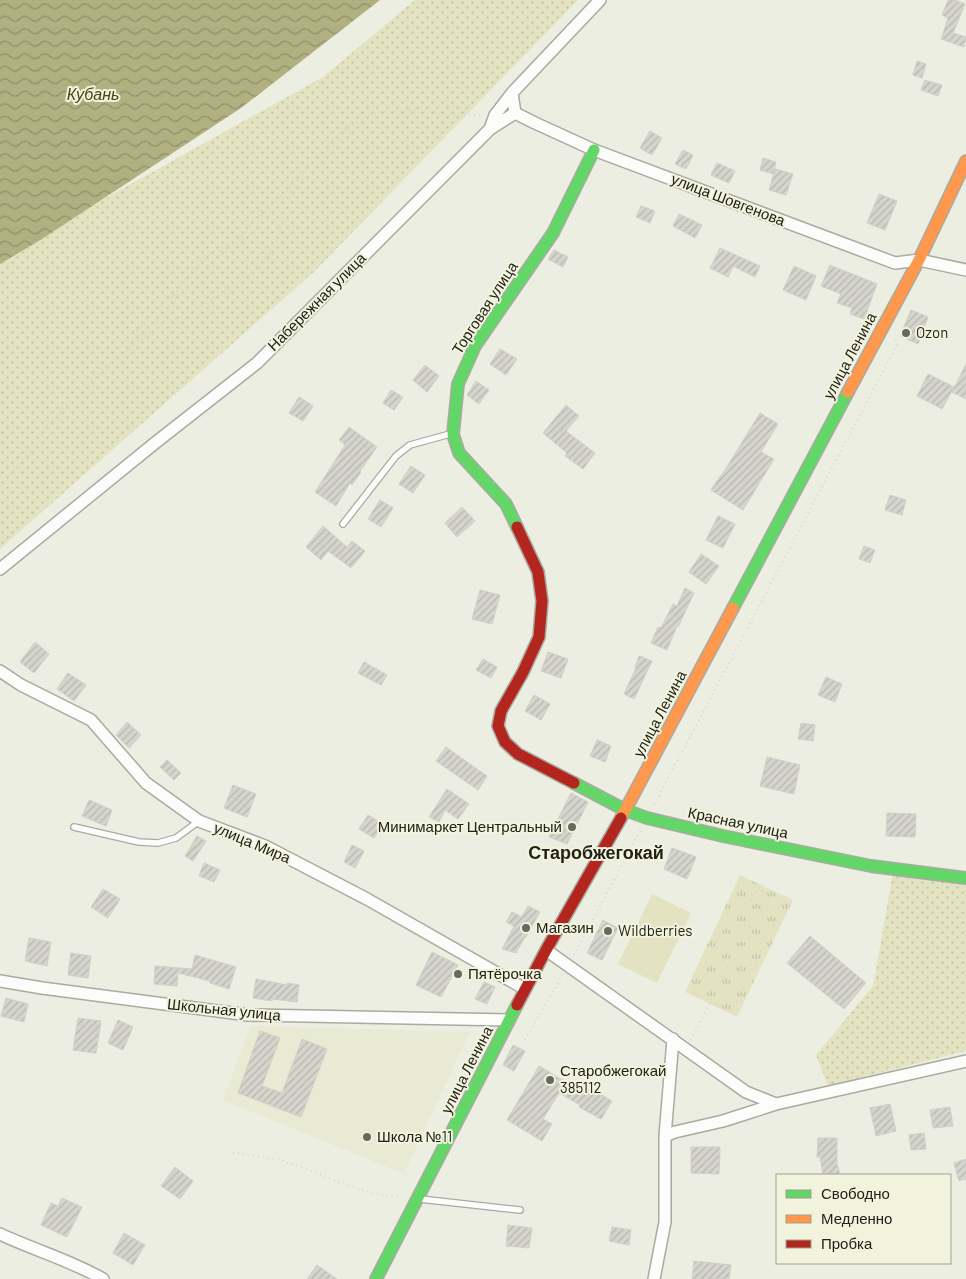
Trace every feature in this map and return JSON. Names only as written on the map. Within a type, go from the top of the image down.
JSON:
[{"type":"street","name":"Набережная улица","points":[[0,569],[257,363],[490,129],[496,115],[512,93],[600,0]]},
{"type":"street","points":[[490,129],[515,113],[512,93]]},
{"type":"street","name":"улица Шовгенова","points":[[515,113],[594,150],[895,263],[919,260],[966,270]]},
{"type":"street","name":"Торговая улица","points":[[452,434],[458,384],[475,346],[553,233],[594,150]]},
{"type":"street","name":"улица Ленина","points":[[376,1279],[525,989],[625,810],[919,260],[966,160]]},
{"type":"street","name":"Красная улица","points":[[452,434],[459,453],[506,504],[538,572],[542,601],[539,636],[523,672],[501,711],[498,726],[505,742],[518,754],[625,810],[647,818],[723,836],[871,866],[966,878]]},
{"type":"street","name":"улица Мира","points":[[0,671],[21,685],[91,720],[146,783],[200,821],[265,846],[368,899],[525,989]]},
{"type":"street","points":[[546,950],[746,1092],[776,1104]]},
{"type":"street","name":"Школьная улица","points":[[0,980],[52,989],[248,1015],[509,1020]]},
{"type":"street","points":[[654,1279],[665,1222],[665,1136],[673,1039]]},
{"type":"street","points":[[665,1136],[674,1132],[723,1121],[776,1104],[966,1061]]},
{"type":"street","points":[[0,1234],[85,1269],[103,1279]]},
{"type":"lane","points":[[343,524],[396,456],[410,445],[452,434]]},
{"type":"lane","points":[[74,826],[139,842],[158,843],[176,838],[200,821]]},
{"type":"lane","points":[[418,1198],[520,1210]]},
{"type":"path","points":[[128,350],[131,339],[144,322],[175,294],[187,277],[206,258],[228,246],[290,188],[321,150],[350,126],[381,111],[421,110],[455,116],[496,115]]},
{"type":"path","points":[[0,486],[18,467],[80,388],[106,365],[163,325],[229,290],[263,264],[276,243],[290,188]]},
{"type":"path","points":[[525,1040],[568,965],[647,818],[897,345],[894,329]]},
{"type":"path","points":[[745,882],[766,892],[785,901],[732,1012],[692,992],[745,882]]},
{"type":"path","points":[[756,891],[766,892],[770,900],[768,905],[765,909],[755,908],[751,900],[752,895],[756,891]]},
{"type":"path","points":[[744,925],[754,906]]},
{"type":"path","points":[[752,929],[762,909]]},
{"type":"path","points":[[744,925],[754,930],[760,939],[761,950],[757,959],[749,966],[739,969],[728,966],[720,959],[717,949],[718,938],[729,927],[744,925]]},
{"type":"path","points":[[687,1049],[728,966]]},
{"type":"path","points":[[233,1153],[282,1161],[390,1197],[418,1198]]},
{"type":"shaded area","name":"Школа №11","points":[[250,1026],[470,1032],[404,1174],[223,1100]]},
{"type":"green space","points":[[415,0],[578,0],[315,271],[0,549],[0,257],[323,77]]},
{"type":"green space","points":[[893,873],[966,882],[966,1051],[828,1086],[816,1055],[873,986]]},
{"type":"green space","points":[[740,875],[793,900],[737,1017],[685,992]]},
{"type":"green space","points":[[652,894],[691,913],[657,983],[618,964]]},
{"type":"water","name":"Кубань","points":[[0,0],[380,0],[241,108],[42,239],[0,264]]},
{"type":"building","points":[[948,0],[955,0],[965,4],[953,33],[966,37],[964,47],[941,39],[948,18],[942,15]]},
{"type":"building","points":[[917,61],[926,64],[922,78],[913,75]]},
{"type":"building","points":[[925,80],[942,85],[938,96],[921,90]]},
{"type":"building","points":[[650,131],[662,138],[652,155],[640,148]]},
{"type":"building","points":[[683,150],[693,155],[686,169],[675,164]]},
{"type":"building","points":[[763,158],[776,162],[773,174],[760,170]]},
{"type":"building","points":[[717,163],[735,171],[729,183],[711,175]]},
{"type":"building","points":[[775,169],[793,174],[786,195],[769,190]]},
{"type":"building","points":[[879,194],[897,201],[885,230],[867,223]]},
{"type":"building","points":[[641,206],[655,211],[650,223],[636,217]]},
{"type":"building","points":[[679,214],[702,225],[695,238],[673,226]]},
{"type":"building","points":[[720,248],[760,266],[755,277],[733,266],[728,277],[710,268]]},
{"type":"building","points":[[554,250],[568,257],[563,267],[548,259]]},
{"type":"building","points":[[830,265],[877,284],[864,319],[850,314],[852,308],[837,303],[841,294],[821,286]]},
{"type":"building","points":[[794,266],[816,276],[806,300],[783,290]]},
{"type":"building","points":[[911,310],[928,317],[918,344],[900,336]]},
{"type":"building","points":[[500,349],[517,359],[506,375],[490,364]]},
{"type":"building","points":[[966,364],[966,399],[952,392]]},
{"type":"building","points":[[425,365],[439,376],[427,392],[413,380]]},
{"type":"building","points":[[928,374],[954,387],[942,409],[917,396]]},
{"type":"building","points":[[476,381],[489,390],[479,404],[467,395]]},
{"type":"building","points":[[391,390],[403,397],[394,410],[383,403]]},
{"type":"building","points":[[299,397],[313,406],[303,421],[289,413]]},
{"type":"building","points":[[566,405],[579,416],[566,431],[595,453],[583,469],[565,456],[567,453],[543,433]]},
{"type":"building","points":[[760,413],[778,424],[761,452],[774,459],[743,510],[711,490]]},
{"type":"building","points":[[349,427],[377,447],[352,485],[350,483],[336,506],[315,492],[345,445],[339,440]]},
{"type":"building","points":[[411,466],[425,475],[413,493],[399,484]]},
{"type":"building","points":[[890,495],[906,500],[902,515],[885,510]]},
{"type":"building","points":[[380,500],[393,508],[381,527],[368,519]]},
{"type":"building","points":[[462,507],[475,521],[457,537],[445,523]]},
{"type":"building","points":[[718,516],[735,524],[723,548],[706,540]]},
{"type":"building","points":[[323,526],[347,547],[352,541],[365,551],[351,568],[328,551],[321,560],[306,547]]},
{"type":"building","points":[[864,546],[875,550],[870,563],[859,559]]},
{"type":"building","points":[[701,554],[719,566],[706,584],[689,572]]},
{"type":"building","points":[[685,588],[694,593],[667,650],[651,643],[658,627],[661,628],[673,604],[677,606]]},
{"type":"building","points":[[480,590],[500,595],[492,624],[472,619]]},
{"type":"building","points":[[35,642],[49,654],[34,673],[20,662]]},
{"type":"building","points":[[548,652],[568,659],[561,678],[541,671]]},
{"type":"building","points":[[639,656],[652,661],[634,699],[624,694],[636,668]]},
{"type":"building","points":[[483,659],[497,667],[491,678],[476,670]]},
{"type":"building","points":[[364,662],[387,675],[381,685],[358,673]]},
{"type":"building","points":[[68,673],[86,685],[74,701],[57,689]]},
{"type":"building","points":[[826,677],[842,684],[835,702],[818,695]]},
{"type":"building","points":[[534,695],[550,704],[541,720],[525,711]]},
{"type":"building","points":[[127,722],[141,735],[129,748],[116,735]]},
{"type":"building","points":[[801,723],[815,725],[813,741],[798,739]]},
{"type":"building","points":[[597,740],[611,746],[605,762],[590,756]]},
{"type":"building","points":[[446,747],[487,776],[478,790],[436,761]]},
{"type":"building","points":[[767,757],[800,765],[794,794],[760,786]]},
{"type":"building","points":[[167,760],[181,773],[174,780],[160,767]]},
{"type":"building","points":[[233,785],[256,794],[247,817],[224,808]]},
{"type":"building","points":[[447,789],[469,804],[458,819],[445,810],[439,822],[429,817]]},
{"type":"building","points":[[571,793],[588,802],[567,844],[549,837]]},
{"type":"building","points":[[89,800],[112,810],[106,826],[82,816]]},
{"type":"building","points":[[887,813],[916,814],[915,837],[886,836]]},
{"type":"building","points":[[368,815],[383,824],[374,838],[359,829]]},
{"type":"building","points":[[197,836],[206,841],[193,861],[185,856]]},
{"type":"building","points":[[352,845],[364,851],[355,868],[344,862]]},
{"type":"building","points":[[672,848],[696,857],[687,879],[664,869]]},
{"type":"building","points":[[204,863],[220,870],[214,882],[199,876]]},
{"type":"building","points":[[103,889],[120,899],[108,918],[91,907]]},
{"type":"building","points":[[528,906],[540,912],[526,937],[516,953],[502,949],[514,926],[506,922],[512,912],[522,917]]},
{"type":"building","points":[[603,920],[618,928],[602,960],[587,953]]},
{"type":"building","points":[[810,936],[866,983],[844,1009],[787,963]]},
{"type":"building","points":[[29,938],[51,942],[47,966],[25,961]]},
{"type":"building","points":[[432,952],[458,965],[441,997],[416,985]]},
{"type":"building","points":[[71,953],[91,956],[88,978],[68,975]]},
{"type":"building","points":[[195,955],[236,967],[229,989],[210,983],[210,981],[178,973],[177,986],[154,984],[155,966],[192,969]]},
{"type":"building","points":[[256,979],[287,985],[287,983],[299,985],[297,1002],[253,998]]},
{"type":"building","points":[[484,982],[495,987],[487,1004],[475,999]]},
{"type":"building","points":[[6,998],[28,1004],[24,1022],[1,1016]]},
{"type":"building","points":[[78,1018],[101,1021],[96,1053],[73,1050]]},
{"type":"building","points":[[118,1020],[133,1027],[123,1050],[108,1043]]},
{"type":"building","points":[[260,1031],[280,1038],[262,1086],[282,1093],[302,1039],[327,1049],[301,1117],[238,1093]]},
{"type":"building","points":[[513,1045],[525,1051],[514,1071],[503,1065]]},
{"type":"building","points":[[539,1066],[586,1094],[589,1088],[612,1101],[601,1119],[559,1093],[543,1119],[552,1124],[542,1141],[507,1120]]},
{"type":"building","points":[[890,1104],[896,1131],[876,1136],[870,1108]]},
{"type":"building","points":[[950,1107],[953,1126],[933,1128],[930,1110]]},
{"type":"building","points":[[924,1133],[926,1149],[911,1150],[909,1135]]},
{"type":"building","points":[[818,1138],[837,1138],[837,1166],[840,1174],[823,1174],[820,1157],[817,1157]]},
{"type":"building","points":[[691,1147],[720,1147],[719,1174],[691,1173]]},
{"type":"building","points":[[966,1159],[966,1179],[959,1181],[954,1163]]},
{"type":"building","points":[[175,1167],[193,1181],[180,1199],[161,1186]]},
{"type":"building","points":[[62,1198],[82,1207],[67,1237],[41,1225],[51,1203],[58,1206]]},
{"type":"building","points":[[508,1225],[532,1228],[529,1248],[506,1246]]},
{"type":"building","points":[[612,1227],[631,1230],[629,1245],[609,1241]]},
{"type":"building","points":[[124,1233],[145,1245],[133,1265],[113,1253]]},
{"type":"building","points":[[694,1261],[731,1265],[729,1279],[692,1279]]},
{"type":"building","points":[[317,1265],[337,1279],[307,1279]]},
{"type":"traffic: fast","points":[[517,527],[506,504],[459,453],[453,434],[458,384],[475,346],[553,233],[594,150]]},
{"type":"traffic: fast","points":[[733,608],[848,392]]},
{"type":"traffic: fast","points":[[574,783],[625,810],[647,818],[723,836],[871,866],[966,878]]},
{"type":"traffic: fast","points":[[376,1279],[517,1005]]},
{"type":"traffic: slow","points":[[848,392],[919,260],[966,161]]},
{"type":"traffic: slow","points":[[621,818],[733,608]]},
{"type":"traffic: jam","points":[[517,527],[538,572],[542,601],[539,637],[523,672],[501,711],[498,726],[505,742],[518,754],[574,783]]},
{"type":"traffic: jam","points":[[517,1005],[621,818]]},
{"type":"place","name":"Ozon","points":[[906,333]]},
{"type":"place","name":"Минимаркет Центральный","points":[[572,827]]},
{"type":"place","name":"Магазин","points":[[526,928]]},
{"type":"place","name":"Wildberries","points":[[608,931]]},
{"type":"place","name":"Пятёрочка","points":[[458,974]]},
{"type":"place","name":"Старобжегокай 385112","points":[[550,1080]]},
{"type":"place","name":"Школа №11","points":[[367,1137]]},
{"type":"district","name":"Старобжегокай","points":[[596,853]]}]
